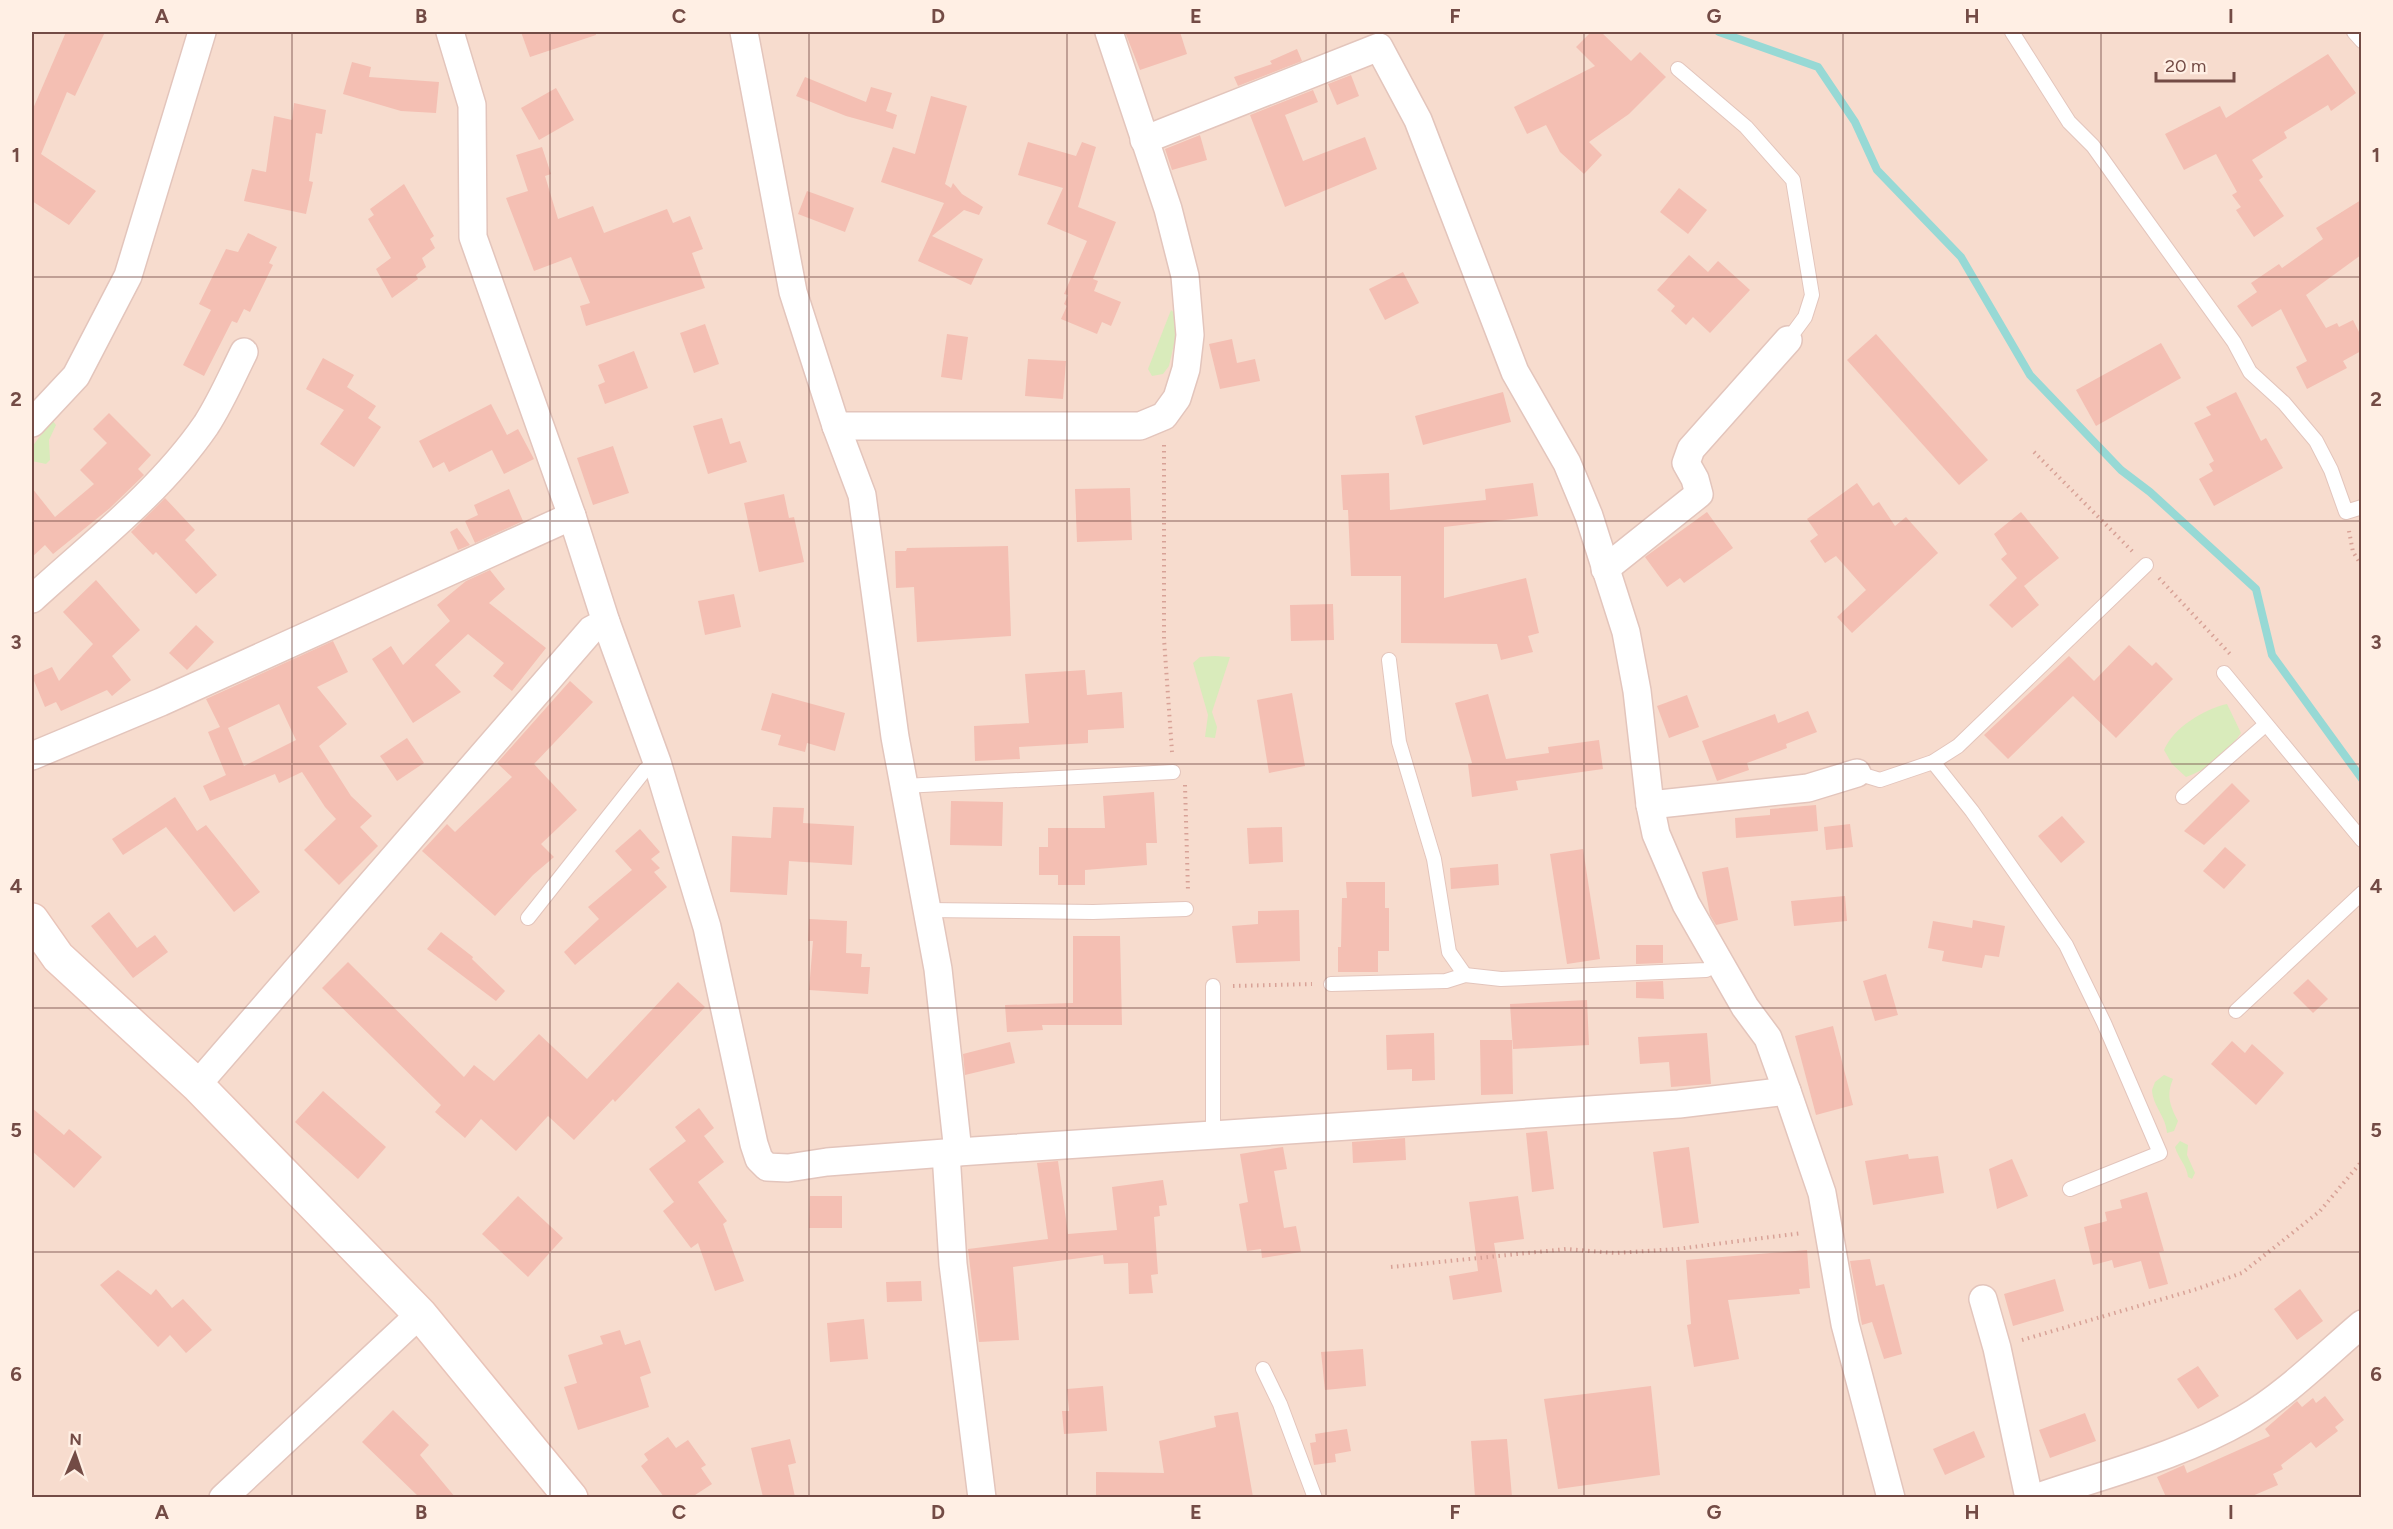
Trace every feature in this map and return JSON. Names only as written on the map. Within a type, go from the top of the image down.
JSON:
[{"type":"main road","points":[[32,920],[58,957],[197,1085],[420,1314],[571,1497]]},
{"type":"street","points":[[32,423],[76,375],[128,276],[202,32]]},
{"type":"street","points":[[450,32],[472,105],[473,237],[572,516],[606,622],[657,762],[707,927],[759,1159],[767,1167],[788,1168],[827,1162],[952,1152],[1680,1104],[1787,1091]]},
{"type":"street","points":[[744,32],[793,292],[836,426],[862,495],[895,737],[938,969],[952,1152],[953,1264],[982,1497]]},
{"type":"street","points":[[836,426],[1140,426],[1164,416],[1177,398],[1186,369],[1190,335],[1185,276],[1168,209],[1144,140],[1120,58],[1109,32]]},
{"type":"street","points":[[1144,140],[1375,39],[1418,120],[1515,372],[1567,463],[1588,516],[1628,642],[1637,691],[1650,805],[1656,834],[1686,904],[1719,963],[1768,1038],[1787,1091],[1822,1193],[1845,1324],[1891,1497]]},
{"type":"street","points":[[1605,569],[1699,494],[1695,479],[1686,463],[1691,449],[1788,340]]},
{"type":"street","points":[[32,599],[142,498],[183,453],[206,424],[244,352]]},
{"type":"street","points":[[32,756],[161,702],[572,516]]},
{"type":"street","points":[[197,1085],[591,630],[606,622]]},
{"type":"street","points":[[1650,805],[1808,788],[1857,773]]},
{"type":"street","points":[[1983,1299],[1997,1348],[2029,1497]]},
{"type":"street","points":[[223,1497],[420,1314]]},
{"type":"street","points":[[2036,1497],[2173,1452],[2244,1419],[2277,1396],[2361,1324]]},
{"type":"lane","points":[[2012,32],[2069,122],[2093,146],[2234,342],[2250,372],[2284,403],[2316,441],[2331,470],[2346,512],[2361,507]]},
{"type":"lane","points":[[2354,32],[2361,41]]},
{"type":"lane","points":[[1678,69],[1746,127],[1793,180],[1812,295],[1805,317],[1788,340]]},
{"type":"lane","points":[[1857,773],[1880,780],[1933,762],[1958,746],[2146,564]]},
{"type":"lane","points":[[1389,660],[1399,742],[1434,859],[1449,952],[1465,975]]},
{"type":"lane","points":[[2224,674],[2361,840]]},
{"type":"lane","points":[[2183,796],[2265,725]]},
{"type":"lane","points":[[528,918],[645,770],[657,762]]},
{"type":"lane","points":[[1933,762],[1972,811],[2066,945],[2104,1023],[2160,1153],[2070,1189]]},
{"type":"lane","points":[[904,786],[1173,772]]},
{"type":"lane","points":[[2236,1011],[2361,893]]},
{"type":"lane","points":[[927,910],[1093,912],[1186,909]]},
{"type":"lane","points":[[1331,984],[1446,981],[1465,975],[1501,979],[1694,971],[1706,970],[1719,963]]},
{"type":"lane","points":[[1213,986],[1213,1134]]},
{"type":"lane","points":[[1263,1369],[1280,1404],[1315,1497]]},
{"type":"path","points":[[1164,416],[1164,639],[1173,772],[1187,787],[1189,873],[1186,909]]},
{"type":"path","points":[[2034,452],[2146,564],[2234,658],[2224,674]]},
{"type":"path","points":[[2346,512],[2353,552],[2361,566]]},
{"type":"path","points":[[1213,986],[1331,984]]},
{"type":"path","points":[[1997,1348],[2197,1289],[2241,1273],[2320,1211],[2361,1161]]},
{"type":"path","points":[[1391,1267],[1566,1249],[1615,1253],[1677,1249],[1829,1229]]},
{"type":"shaded area","points":[[32,32],[2361,32],[2361,1497],[32,1497]]},
{"type":"green space","points":[[1171,310],[1180,318],[1169,366],[1163,374],[1152,376],[1148,369]]},
{"type":"green space","points":[[52,420],[56,425],[49,440],[50,460],[46,464],[32,461],[32,447]]},
{"type":"green space","points":[[1200,657],[1230,657],[1212,712],[1217,727],[1215,738],[1205,737],[1208,715],[1193,663]]},
{"type":"green space","points":[[2227,704],[2241,733],[2217,760],[2186,777],[2172,764],[2164,750],[2168,742],[2182,727],[2199,715]]},
{"type":"green space","points":[[2164,1075],[2173,1079],[2170,1100],[2178,1121],[2174,1131],[2167,1133],[2152,1090],[2155,1082]]},
{"type":"green space","points":[[2180,1141],[2188,1145],[2187,1155],[2195,1173],[2192,1179],[2188,1177],[2175,1147]]},
{"type":"building","points":[[66,32],[105,32],[75,96],[67,92],[41,154],[96,191],[69,225],[32,201],[32,111]]},
{"type":"building","points":[[521,32],[595,32],[596,35],[530,57]]},
{"type":"building","points":[[1125,32],[1180,32],[1187,54],[1140,70]]},
{"type":"building","points":[[1591,32],[1601,32],[1631,61],[1640,52],[1666,77],[1629,114],[1589,142],[1602,155],[1584,174],[1560,152],[1546,125],[1527,134],[1514,107],[1595,66],[1576,47]]},
{"type":"building","points":[[1297,49],[1302,61],[1238,86],[1234,77],[1272,64],[1270,61]]},
{"type":"building","points":[[2328,54],[2356,93],[2331,111],[2328,105],[2284,132],[2287,138],[2252,160],[2263,177],[2259,180],[2284,216],[2254,237],[2236,210],[2241,207],[2232,195],[2237,192],[2216,154],[2184,170],[2165,134],[2220,106],[2226,118]]},
{"type":"building","points":[[352,62],[371,67],[369,77],[439,82],[436,113],[401,111],[343,94]]},
{"type":"building","points":[[1351,75],[1359,96],[1337,105],[1328,84]]},
{"type":"building","points":[[805,77],[866,102],[871,87],[892,93],[886,111],[897,115],[893,129],[846,116],[796,96]]},
{"type":"building","points":[[556,88],[574,120],[539,140],[521,108]]},
{"type":"building","points":[[1313,90],[1318,102],[1285,115],[1303,161],[1365,137],[1377,169],[1285,207],[1250,115]]},
{"type":"building","points":[[931,96],[967,106],[945,184],[951,188],[953,183],[962,194],[983,207],[979,215],[964,210],[932,236],[983,259],[971,285],[918,261],[944,203],[881,182],[893,147],[915,154]]},
{"type":"building","points":[[294,103],[326,110],[322,134],[316,133],[309,181],[313,182],[306,214],[244,201],[252,169],[266,172],[274,116],[292,120]]},
{"type":"building","points":[[1200,135],[1207,160],[1172,170],[1165,149]]},
{"type":"building","points":[[1028,142],[1076,156],[1082,142],[1096,147],[1078,207],[1116,222],[1093,279],[1098,281],[1094,291],[1121,302],[1111,326],[1102,322],[1097,334],[1061,319],[1067,306],[1064,304],[1068,295],[1064,294],[1087,241],[1047,224],[1063,188],[1018,175]]},
{"type":"building","points":[[542,147],[551,174],[545,176],[558,219],[593,206],[604,233],[667,209],[673,223],[690,216],[703,249],[692,253],[705,288],[586,326],[580,306],[590,303],[571,257],[534,271],[506,198],[528,191],[516,155]]},
{"type":"building","points":[[404,184],[434,236],[430,239],[435,248],[422,258],[426,267],[416,275],[418,279],[392,298],[376,269],[391,258],[368,219],[374,215],[370,209]]},
{"type":"building","points":[[1679,188],[1707,210],[1688,234],[1660,212]]},
{"type":"building","points":[[807,191],[854,208],[845,232],[798,214]]},
{"type":"building","points":[[2361,200],[2361,255],[2306,295],[2326,328],[2337,323],[2339,327],[2353,320],[2361,336],[2361,351],[2343,361],[2347,368],[2307,389],[2296,367],[2307,361],[2281,309],[2252,327],[2237,306],[2257,292],[2251,283],[2279,264],[2282,268],[2323,239],[2316,228]]},
{"type":"building","points":[[248,233],[277,247],[269,263],[273,265],[250,312],[244,309],[237,323],[232,321],[204,376],[183,365],[211,310],[199,304],[226,249],[238,252]]},
{"type":"building","points":[[1689,255],[1708,272],[1718,261],[1750,290],[1710,333],[1693,317],[1686,325],[1671,311],[1675,306],[1657,290]]},
{"type":"building","points":[[1403,272],[1419,303],[1385,320],[1369,289]]},
{"type":"building","points":[[705,324],[719,364],[694,373],[680,333]]},
{"type":"building","points":[[947,334],[968,337],[962,380],[941,377]]},
{"type":"building","points":[[1876,334],[1988,460],[1959,485],[1847,360]]},
{"type":"building","points":[[1232,339],[1237,363],[1255,359],[1260,381],[1220,389],[1209,344]]},
{"type":"building","points":[[2161,343],[2181,378],[2096,426],[2076,390]]},
{"type":"building","points":[[634,351],[648,388],[605,404],[598,385],[605,382],[598,365]]},
{"type":"building","points":[[323,358],[354,375],[347,387],[376,406],[368,418],[381,427],[354,467],[320,444],[344,410],[306,389]]},
{"type":"building","points":[[1028,359],[1066,361],[1063,399],[1025,396]]},
{"type":"building","points":[[1503,392],[1511,422],[1423,445],[1415,416]]},
{"type":"building","points":[[2236,392],[2261,441],[2266,438],[2283,468],[2214,506],[2199,479],[2213,471],[2209,464],[2214,461],[2194,423],[2211,415],[2206,407]]},
{"type":"building","points":[[491,404],[507,435],[518,429],[534,459],[504,474],[492,450],[449,472],[444,462],[433,468],[419,441]]},
{"type":"building","points":[[109,413],[151,455],[138,469],[144,475],[110,508],[53,554],[45,545],[32,557],[32,488],[55,517],[94,484],[80,470],[107,443],[93,429]]},
{"type":"building","points":[[722,418],[730,444],[740,441],[747,462],[708,474],[693,426]]},
{"type":"building","points":[[613,446],[629,493],[593,505],[577,458]]},
{"type":"building","points":[[1389,473],[1390,510],[1486,500],[1485,489],[1533,483],[1538,516],[1444,527],[1444,598],[1526,578],[1539,633],[1528,636],[1533,652],[1501,660],[1497,644],[1401,643],[1401,576],[1351,576],[1348,510],[1343,510],[1341,475]]},
{"type":"building","points":[[1857,483],[1873,506],[1879,502],[1895,526],[1906,517],[1938,553],[1852,633],[1837,617],[1866,590],[1836,556],[1825,563],[1810,541],[1818,535],[1807,519]]},
{"type":"building","points":[[1130,488],[1132,540],[1077,542],[1075,489]]},
{"type":"building","points":[[509,489],[523,521],[475,543],[465,521],[478,515],[474,505]]},
{"type":"building","points":[[784,494],[789,518],[794,517],[804,562],[759,572],[744,503]]},
{"type":"building","points":[[165,498],[195,530],[185,540],[217,575],[196,594],[156,552],[153,555],[131,532]]},
{"type":"building","points":[[1707,512],[1733,548],[1684,583],[1680,578],[1667,587],[1645,557]]},
{"type":"building","points":[[2021,512],[2059,558],[2024,586],[2039,605],[2012,628],[1989,605],[2017,578],[2001,559],[2007,554],[1994,534]]},
{"type":"building","points":[[457,528],[470,545],[458,550],[450,532]]},
{"type":"building","points":[[1008,546],[1011,636],[917,642],[914,587],[896,588],[895,551],[906,551],[907,548]]},
{"type":"building","points":[[490,570],[505,589],[489,603],[546,648],[512,691],[493,676],[504,663],[468,634],[435,665],[461,692],[413,723],[372,659],[391,646],[403,665],[450,621],[437,605],[466,581]]},
{"type":"building","points":[[96,580],[140,630],[112,656],[131,680],[112,696],[107,690],[61,711],[56,702],[45,707],[32,676],[52,667],[59,681],[93,644],[63,612]]},
{"type":"building","points":[[734,594],[741,627],[705,635],[698,601]]},
{"type":"building","points":[[1333,604],[1334,640],[1291,641],[1290,605]]},
{"type":"building","points":[[196,625],[214,642],[187,670],[169,653]]},
{"type":"building","points":[[333,641],[348,672],[317,687],[347,724],[319,746],[351,796],[372,816],[360,827],[378,846],[339,885],[304,850],[336,819],[325,807],[302,772],[279,783],[275,774],[210,801],[203,786],[226,775],[208,732],[220,727],[206,699]],"holes":[[[279,704],[296,740],[244,766],[228,728]]]},
{"type":"building","points":[[2129,645],[2152,666],[2156,662],[2173,679],[2116,738],[2073,696],[2008,759],[1984,735],[2069,656],[2094,681]]},
{"type":"building","points":[[1085,670],[1087,695],[1122,692],[1124,728],[1088,730],[1088,743],[1019,747],[1020,759],[975,761],[974,726],[1029,723],[1025,674]]},
{"type":"building","points":[[570,681],[593,702],[534,764],[577,810],[541,844],[554,857],[533,875],[495,916],[422,851],[447,824],[455,832],[512,777],[497,763]]},
{"type":"building","points":[[772,693],[845,713],[835,751],[807,743],[805,752],[778,745],[781,735],[761,730]]},
{"type":"building","points":[[1292,693],[1305,766],[1269,773],[1257,700]]},
{"type":"building","points":[[1488,694],[1506,759],[1549,753],[1548,747],[1599,740],[1603,769],[1516,781],[1518,790],[1472,797],[1468,764],[1472,763],[1455,703]]},
{"type":"building","points":[[1687,695],[1699,727],[1669,738],[1657,706]]},
{"type":"building","points":[[1808,711],[1817,732],[1786,744],[1787,748],[1747,763],[1749,770],[1717,781],[1702,741],[1775,714],[1778,723]]},
{"type":"building","points":[[407,738],[424,763],[397,781],[380,756]]},
{"type":"building","points":[[2232,783],[2250,801],[2204,845],[2184,831]]},
{"type":"building","points":[[1154,792],[1157,843],[1146,843],[1147,865],[1085,870],[1085,885],[1058,885],[1058,875],[1039,875],[1039,847],[1048,847],[1048,828],[1105,828],[1103,796]]},
{"type":"building","points":[[175,797],[197,831],[206,825],[260,892],[234,912],[166,827],[123,855],[112,839]]},
{"type":"building","points":[[951,801],[1003,802],[1002,846],[950,845]]},
{"type":"building","points":[[1816,805],[1818,831],[1736,838],[1735,818],[1770,815],[1770,809]]},
{"type":"building","points":[[773,807],[804,808],[803,823],[854,826],[852,865],[789,861],[787,895],[730,892],[732,836],[771,838]]},
{"type":"building","points":[[2062,816],[2085,842],[2061,863],[2038,836]]},
{"type":"building","points":[[1850,824],[1853,847],[1826,850],[1824,827]]},
{"type":"building","points":[[1282,827],[1283,862],[1249,864],[1247,828]]},
{"type":"building","points":[[640,829],[660,852],[651,859],[660,868],[654,872],[667,887],[575,965],[564,952],[599,919],[588,907],[632,870],[615,851]]},
{"type":"building","points":[[2225,847],[2246,865],[2224,889],[2203,871]]},
{"type":"building","points":[[1583,849],[1600,959],[1567,964],[1550,854]]},
{"type":"building","points":[[1498,864],[1499,885],[1451,889],[1450,868]]},
{"type":"building","points":[[1728,867],[1738,920],[1716,925],[1710,915],[1702,872]]},
{"type":"building","points":[[1346,882],[1385,882],[1385,908],[1389,908],[1389,951],[1378,951],[1378,972],[1338,972],[1342,898],[1347,898]]},
{"type":"building","points":[[1845,896],[1847,921],[1794,926],[1791,901]]},
{"type":"building","points":[[1299,910],[1300,961],[1236,963],[1232,926],[1258,924],[1258,911]]},
{"type":"building","points":[[109,912],[137,948],[155,935],[168,952],[133,978],[91,926]]},
{"type":"building","points":[[809,919],[847,921],[846,953],[862,954],[861,967],[870,967],[868,994],[809,990],[813,941],[808,941]]},
{"type":"building","points":[[1973,920],[2005,926],[1999,957],[1985,955],[1982,968],[1942,961],[1944,951],[1928,948],[1933,921],[1972,928]]},
{"type":"building","points":[[441,932],[473,957],[472,959],[505,991],[496,1001],[427,949]]},
{"type":"building","points":[[1073,936],[1120,936],[1122,1025],[1042,1025],[1043,1030],[1007,1032],[1005,1005],[1073,1003]]},
{"type":"building","points":[[1636,945],[1663,945],[1663,963],[1636,964]]},
{"type":"building","points":[[348,962],[464,1077],[474,1065],[494,1081],[539,1034],[587,1079],[678,982],[705,1007],[615,1102],[613,1099],[574,1140],[548,1116],[516,1151],[481,1119],[465,1138],[435,1112],[441,1105],[322,988]]},
{"type":"building","points":[[1886,974],[1898,1015],[1875,1021],[1863,981]]},
{"type":"building","points":[[2308,979],[2328,999],[2313,1013],[2293,993]]},
{"type":"building","points":[[1663,981],[1664,999],[1636,998],[1636,982]]},
{"type":"building","points":[[1587,1000],[1589,1045],[1513,1049],[1510,1004]]},
{"type":"building","points":[[1833,1026],[1853,1105],[1816,1115],[1795,1036]]},
{"type":"building","points":[[1434,1033],[1435,1080],[1412,1081],[1412,1069],[1387,1070],[1386,1035]]},
{"type":"building","points":[[1707,1033],[1711,1084],[1671,1087],[1669,1062],[1640,1064],[1638,1037]]},
{"type":"building","points":[[1480,1040],[1512,1040],[1513,1094],[1481,1095]]},
{"type":"building","points":[[2232,1041],[2245,1053],[2252,1044],[2284,1073],[2256,1105],[2211,1064]]},
{"type":"building","points":[[1010,1042],[1015,1063],[965,1075],[963,1054]]},
{"type":"building","points":[[323,1091],[386,1147],[358,1179],[295,1122]]},
{"type":"building","points":[[32,1108],[64,1135],[69,1129],[102,1157],[74,1188],[32,1151]]},
{"type":"building","points":[[699,1108],[714,1128],[704,1136],[724,1162],[698,1182],[727,1221],[723,1224],[744,1281],[715,1291],[698,1243],[691,1248],[663,1211],[674,1202],[649,1169],[686,1141],[675,1127]]},
{"type":"building","points":[[1547,1131],[1554,1189],[1532,1192],[1526,1133]]},
{"type":"building","points":[[1405,1138],[1406,1160],[1353,1163],[1352,1142]]},
{"type":"building","points":[[1283,1147],[1287,1169],[1274,1171],[1284,1228],[1296,1226],[1301,1252],[1262,1258],[1261,1249],[1247,1251],[1239,1204],[1248,1202],[1240,1154]]},
{"type":"building","points":[[1689,1147],[1699,1223],[1663,1228],[1653,1152]]},
{"type":"building","points":[[1908,1154],[1909,1159],[1938,1156],[1944,1193],[1873,1205],[1865,1161]]},
{"type":"building","points":[[2012,1159],[2028,1196],[1997,1209],[1989,1169]]},
{"type":"building","points":[[1058,1161],[1068,1234],[1117,1230],[1112,1187],[1163,1180],[1167,1205],[1159,1206],[1160,1216],[1154,1217],[1158,1274],[1151,1275],[1153,1293],[1129,1294],[1128,1263],[1104,1264],[1103,1255],[1013,1267],[1019,1340],[979,1342],[968,1249],[1048,1239],[1037,1163]]},
{"type":"building","points":[[2147,1192],[2164,1251],[2159,1252],[2168,1284],[2149,1289],[2141,1261],[2114,1268],[2112,1260],[2093,1265],[2084,1227],[2107,1221],[2105,1212],[2122,1208],[2120,1200]]},
{"type":"building","points":[[518,1196],[563,1238],[528,1277],[482,1234]]},
{"type":"building","points":[[810,1196],[842,1196],[842,1228],[809,1228]]},
{"type":"building","points":[[1518,1196],[1524,1239],[1494,1243],[1502,1292],[1453,1300],[1449,1276],[1478,1271],[1469,1202]]},
{"type":"building","points":[[1807,1250],[1810,1288],[1799,1289],[1800,1294],[1728,1300],[1739,1359],[1694,1367],[1687,1325],[1691,1324],[1686,1260]]},
{"type":"building","points":[[1870,1259],[1876,1286],[1884,1284],[1902,1354],[1884,1359],[1872,1322],[1862,1325],[1850,1261]]},
{"type":"building","points":[[118,1270],[151,1295],[156,1289],[172,1308],[183,1299],[212,1330],[186,1353],[170,1335],[158,1347],[100,1285]]},
{"type":"building","points":[[2055,1279],[2064,1311],[2013,1326],[2004,1294]]},
{"type":"building","points":[[921,1281],[922,1301],[887,1302],[886,1282]]},
{"type":"building","points":[[2300,1289],[2323,1321],[2297,1340],[2274,1309]]},
{"type":"building","points":[[864,1319],[868,1359],[830,1362],[827,1323]]},
{"type":"building","points":[[620,1330],[625,1345],[640,1340],[651,1373],[640,1377],[649,1407],[578,1430],[564,1387],[577,1383],[568,1355],[603,1344],[600,1336]]},
{"type":"building","points":[[1363,1349],[1366,1386],[1325,1390],[1321,1352]]},
{"type":"building","points":[[2198,1366],[2219,1396],[2198,1409],[2177,1379]]},
{"type":"building","points":[[1103,1386],[1107,1431],[1064,1434],[1062,1411],[1069,1411],[1067,1389]]},
{"type":"building","points":[[1651,1386],[1660,1475],[1558,1489],[1544,1399]]},
{"type":"building","points":[[2325,1396],[2344,1420],[2335,1427],[2338,1431],[2316,1448],[2311,1442],[2281,1465],[2283,1469],[2273,1474],[2278,1485],[2250,1497],[2166,1497],[2157,1477],[2184,1465],[2187,1473],[2270,1436],[2265,1429],[2297,1401],[2302,1407],[2313,1398],[2316,1403]]},
{"type":"building","points":[[393,1410],[429,1445],[420,1455],[455,1497],[419,1497],[362,1442]]},
{"type":"building","points":[[1238,1412],[1253,1497],[1096,1497],[1096,1472],[1164,1473],[1159,1441],[1216,1427],[1214,1416]]},
{"type":"building","points":[[2085,1413],[2096,1441],[2050,1458],[2039,1430]]},
{"type":"building","points":[[1347,1429],[1351,1451],[1335,1454],[1336,1462],[1314,1465],[1310,1443],[1316,1442],[1315,1434]]},
{"type":"building","points":[[1974,1431],[1985,1457],[1945,1475],[1933,1449]]},
{"type":"building","points":[[668,1437],[676,1448],[688,1440],[706,1465],[701,1468],[712,1484],[692,1497],[664,1497],[641,1466],[648,1460],[644,1454]]},
{"type":"building","points":[[790,1439],[796,1463],[788,1465],[795,1497],[763,1497],[751,1448]]},
{"type":"building","points":[[1507,1439],[1512,1497],[1475,1497],[1471,1441]]},
{"type":"waterway","points":[[1719,32],[1818,67],[1855,122],[1877,170],[1961,257],[2030,375],[2121,470],[2150,492],[2256,589],[2272,655],[2362,779]]}]
